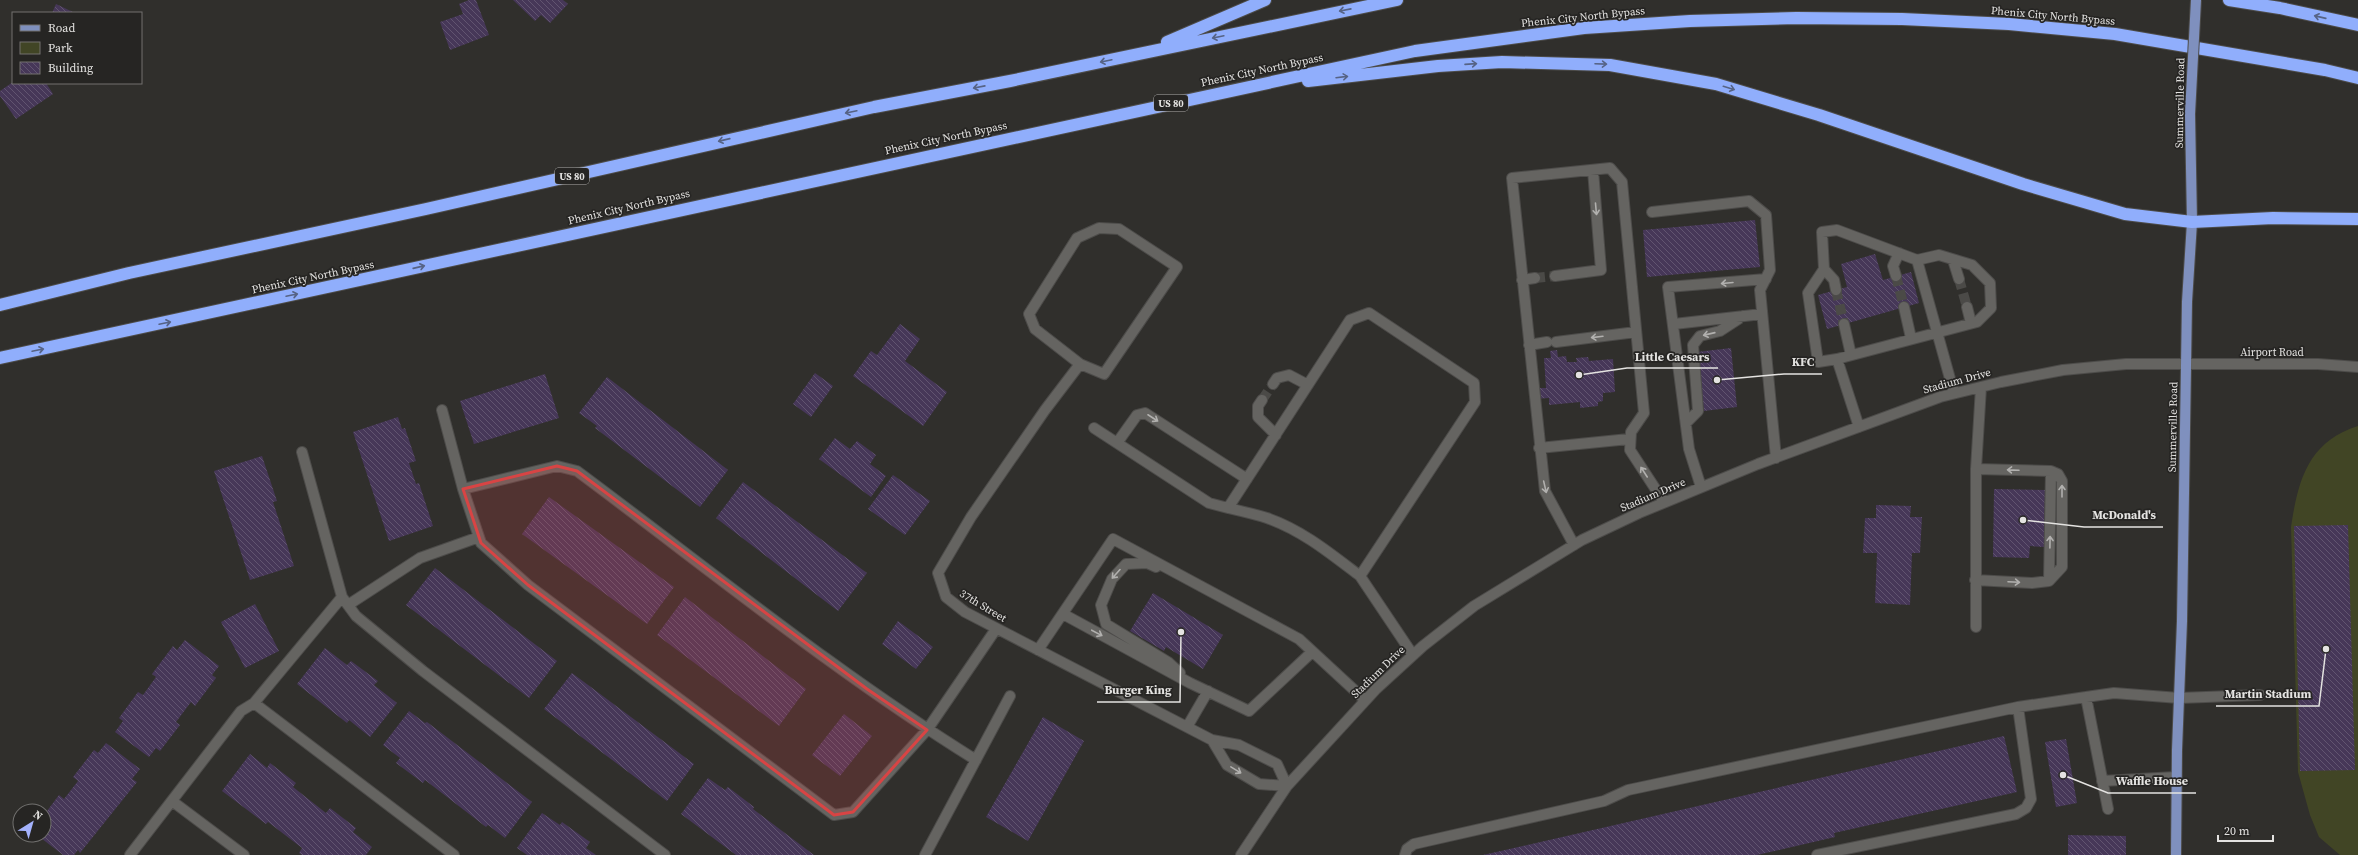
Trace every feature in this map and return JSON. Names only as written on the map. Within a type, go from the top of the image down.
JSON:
[{"type":"highway","points":[[1144,52],[1265,0]]},
{"type":"highway","name":"US 80","points":[[0,305],[129,273],[426,209],[723,140],[1397,0]]},
{"type":"highway","points":[[2228,0],[2280,8],[2358,25]]},
{"type":"highway","name":"Phenix City North Bypass","points":[[0,358],[1414,51],[1584,28],[1690,21],[1796,18],[1902,19],[2009,24],[2115,34],[2325,70],[2358,78]]},
{"type":"highway","points":[[1234,89],[1438,66],[1502,62],[1610,65],[1716,84],[1819,115],[2023,184],[2125,214],[2192,222],[2273,218],[2358,219]]},
{"type":"main road","name":"Summerville Road","points":[[2176,855],[2176,777],[2186,363],[2192,222],[2190,114],[2196,0]]},
{"type":"street","points":[[1574,545],[1545,492],[1539,448],[1512,178],[1610,168],[1622,182],[1644,413],[1631,432],[1629,439],[1630,450],[1664,502]]},
{"type":"street","points":[[1556,276],[1601,270],[1593,170]]},
{"type":"street","points":[[1652,212],[1749,201],[1766,215],[1770,270],[1760,290],[1776,458]]},
{"type":"street","points":[[1099,228],[1119,229],[1177,267],[1104,374],[1080,364],[1035,329],[1029,314],[1077,238],[1099,228]]},
{"type":"street","points":[[1836,230],[1917,260],[1939,255],[1972,266],[1990,283],[1991,308],[1977,322],[1911,338],[1837,359],[1818,362],[1808,293],[1824,269],[1822,232],[1836,230]]},
{"type":"street","points":[[1896,276],[1893,266],[1900,253]]},
{"type":"street","points":[[1917,260],[1954,394]]},
{"type":"street","points":[[1953,260],[1959,279]]},
{"type":"street","points":[[1824,269],[1834,280],[1836,290]]},
{"type":"street","points":[[1522,280],[1535,278]]},
{"type":"street","points":[[1701,487],[1689,449],[1674,324],[1668,288],[1766,279]]},
{"type":"street","points":[[1904,307],[1911,338]]},
{"type":"street","points":[[1967,307],[1971,323]]},
{"type":"street","points":[[1228,508],[1350,320],[1369,313],[1474,383],[1475,402],[1360,576]]},
{"type":"street","points":[[1674,324],[1762,314]]},
{"type":"street","points":[[1686,423],[1698,411],[1693,345],[1700,336],[1720,331],[1743,316]]},
{"type":"street","points":[[1844,324],[1851,355]]},
{"type":"street","points":[[1529,345],[1636,332]]},
{"type":"street","points":[[1837,359],[1859,427]]},
{"type":"street","name":"Airport Road","points":[[2186,363],[2318,364],[2358,367]]},
{"type":"street","name":"Stadium Drive","points":[[1241,855],[1287,786],[1365,700],[1413,654],[1474,606],[1574,545],[1664,502],[1701,487],[1859,427],[1954,394],[2063,370],[2126,364],[2186,363]]},
{"type":"street","name":"37th Street","points":[[1080,364],[1044,410],[971,517],[938,572],[946,597],[965,612],[996,629],[1212,740],[1239,745],[1277,764],[1287,786]]},
{"type":"street","points":[[1273,384],[1277,378],[1290,375],[1308,385]]},
{"type":"street","points":[[1976,628],[1976,469],[1981,387]]},
{"type":"street","points":[[1262,400],[1258,406],[1258,417],[1276,435]]},
{"type":"street","points":[[442,410],[463,489],[481,543],[528,585],[834,815],[853,812],[928,730],[996,629]]},
{"type":"street","points":[[1117,443],[1137,415],[1146,413],[1247,479]]},
{"type":"street","points":[[1094,428],[1209,503],[1267,518],[1295,531],[1330,553],[1360,576],[1413,654]]},
{"type":"street","points":[[1539,448],[1629,439]]},
{"type":"street","points":[[302,452],[345,601],[356,616],[423,671],[665,855]]},
{"type":"street","points":[[463,489],[557,466],[577,471],[815,651],[928,730],[976,760]]},
{"type":"street","points":[[1975,580],[2032,584],[2050,581],[2062,567],[2062,481],[2058,474],[2051,471],[1976,469]]},
{"type":"street","points":[[132,854],[241,711],[254,703],[345,601],[420,558],[479,537]]},
{"type":"street","points":[[1038,650],[1113,539],[1299,639],[1365,700]]},
{"type":"street","points":[[1189,580],[1147,563],[1126,564],[1112,579],[1101,605],[1106,624],[1168,662],[1190,683]]},
{"type":"street","points":[[1062,614],[1190,683],[1250,711],[1312,652]]},
{"type":"street","points":[[1187,727],[1208,691]]},
{"type":"street","points":[[1405,855],[1407,849],[1414,844],[1604,801],[1628,790],[2018,707],[2114,693],[2179,698],[2260,695]]},
{"type":"street","points":[[925,855],[1010,696]]},
{"type":"street","points":[[2086,697],[2108,809]]},
{"type":"street","points":[[254,703],[454,855]]},
{"type":"street","points":[[1817,855],[2016,814],[2026,808],[2031,799],[2018,707]]},
{"type":"street","points":[[1212,740],[1227,765],[1246,777],[1259,784],[1287,786]]},
{"type":"street","points":[[2102,781],[2176,777]]},
{"type":"street","points":[[172,801],[244,855]]},
{"type":"highlighted area","points":[[557,466],[577,471],[867,689],[927,730],[853,812],[834,815],[528,585],[481,543],[463,489]]},
{"type":"green space","points":[[2358,426],[2358,855],[2340,855],[2319,837],[2310,815],[2298,772],[2291,527],[2297,494],[2308,465],[2327,442],[2341,433]]},
{"type":"building","points":[[469,0],[476,0],[489,35],[450,50],[440,22],[463,14],[459,4]]},
{"type":"building","points":[[513,0],[563,0],[568,4],[550,23],[541,15],[535,21]]},
{"type":"building","points":[[56,4],[73,12],[52,12]]},
{"type":"building","points":[[12,83],[12,84],[47,84],[53,94],[16,119],[0,96],[0,91]]},
{"type":"building","points":[[1755,220],[1760,267],[1647,277],[1643,230]]},
{"type":"building","points":[[1875,254],[1883,280],[1911,272],[1919,303],[1827,329],[1818,295],[1847,287],[1841,264]]},
{"type":"building","points":[[900,324],[920,339],[905,361],[947,392],[923,426],[853,376],[871,351],[877,355]]},
{"type":"building","points":[[1731,348],[1737,407],[1704,411],[1697,352]]},
{"type":"building","points":[[1557,350],[1558,357],[1566,356],[1567,362],[1577,362],[1576,358],[1588,357],[1589,361],[1613,359],[1615,392],[1603,393],[1603,401],[1598,402],[1598,406],[1580,408],[1580,402],[1549,405],[1549,398],[1535,399],[1535,388],[1546,388],[1544,358],[1551,358],[1550,351]]},
{"type":"building","points":[[815,373],[833,386],[811,417],[793,404]]},
{"type":"building","points":[[545,374],[559,418],[474,444],[460,401]]},
{"type":"building","points":[[607,377],[728,470],[700,507],[595,428],[597,426],[579,413]]},
{"type":"building","points":[[398,417],[402,429],[405,428],[416,461],[409,463],[416,484],[419,483],[433,526],[389,541],[353,432]]},
{"type":"building","points":[[835,438],[850,449],[857,441],[876,455],[870,464],[886,476],[871,497],[819,459]]},
{"type":"building","points":[[262,456],[277,501],[273,502],[294,566],[250,580],[214,471]]},
{"type":"building","points":[[893,475],[930,501],[905,535],[868,509]]},
{"type":"building","points":[[743,482],[867,573],[838,611],[716,518]]},
{"type":"building","points":[[1994,489],[2045,490],[2044,547],[2030,546],[2029,558],[1993,557]]},
{"type":"building","points":[[549,497],[674,587],[647,624],[522,534]]},
{"type":"building","points":[[1876,505],[1911,506],[1910,517],[1922,517],[1920,553],[1912,553],[1910,605],[1875,603],[1877,553],[1863,553],[1865,518],[1876,518]]},
{"type":"building","points":[[2348,525],[2355,770],[2300,771],[2294,526]]},
{"type":"building","points":[[435,568],[557,661],[529,698],[406,605]]},
{"type":"building","points":[[1153,593],[1223,635],[1203,669],[1166,647],[1164,651],[1130,631]]},
{"type":"building","points":[[685,597],[806,689],[779,726],[657,635]]},
{"type":"building","points":[[255,604],[279,651],[245,668],[221,622]]},
{"type":"building","points":[[898,621],[933,647],[916,669],[882,644]]},
{"type":"building","points":[[185,640],[219,666],[212,675],[216,678],[195,706],[191,702],[176,722],[180,725],[160,751],[156,748],[149,757],[115,732],[123,721],[119,718],[138,692],[143,695],[156,677],[152,674],[173,646],[177,650]]},
{"type":"building","points":[[325,648],[347,665],[351,661],[378,681],[374,685],[397,703],[370,737],[349,720],[347,723],[297,684]]},
{"type":"building","points":[[572,673],[694,764],[667,801],[544,709]]},
{"type":"building","points":[[409,711],[425,723],[427,722],[532,802],[505,838],[488,825],[486,827],[425,780],[423,783],[396,763],[400,758],[383,745]]},
{"type":"building","points":[[844,714],[872,736],[840,776],[812,755]]},
{"type":"building","points":[[1043,717],[1084,741],[1028,841],[986,817]]},
{"type":"building","points":[[2004,736],[2017,792],[1834,833],[1835,837],[1757,855],[1483,855]]},
{"type":"building","points":[[2066,739],[2077,803],[2056,807],[2045,742]]},
{"type":"building","points":[[106,743],[140,769],[132,779],[137,782],[80,853],[78,850],[74,855],[63,855],[47,843],[52,843],[52,804],[59,795],[64,799],[78,781],[73,777],[94,750],[98,753]]},
{"type":"building","points":[[250,754],[267,768],[270,763],[296,783],[293,787],[326,813],[330,808],[356,828],[353,832],[372,847],[366,855],[302,855],[299,853],[302,848],[268,822],[266,824],[222,791]]},
{"type":"building","points":[[708,778],[725,790],[728,787],[754,807],[753,809],[814,855],[736,855],[681,814]]},
{"type":"building","points":[[542,813],[560,825],[562,822],[590,842],[586,848],[596,855],[527,855],[517,848]]},
{"type":"building","points":[[2068,835],[2126,836],[2126,855],[2068,855]]},
{"type":"tunnel","points":[[1535,278],[1555,276]]},
{"type":"tunnel","points":[[1896,276],[1904,307]]},
{"type":"tunnel","points":[[1959,279],[1967,307]]},
{"type":"tunnel","points":[[1836,290],[1844,324]]},
{"type":"tunnel","points":[[1262,400],[1273,384]]},
{"type":"place","name":"Little Caesars","points":[[1579,375]]},
{"type":"place","name":"KFC","points":[[1717,380]]},
{"type":"place","name":"McDonald's","points":[[2023,520]]},
{"type":"place","name":"Burger King","points":[[1181,632]]},
{"type":"place","name":"Martin Stadium","points":[[2326,649]]},
{"type":"place","name":"Waffle House","points":[[2063,775]]}]
